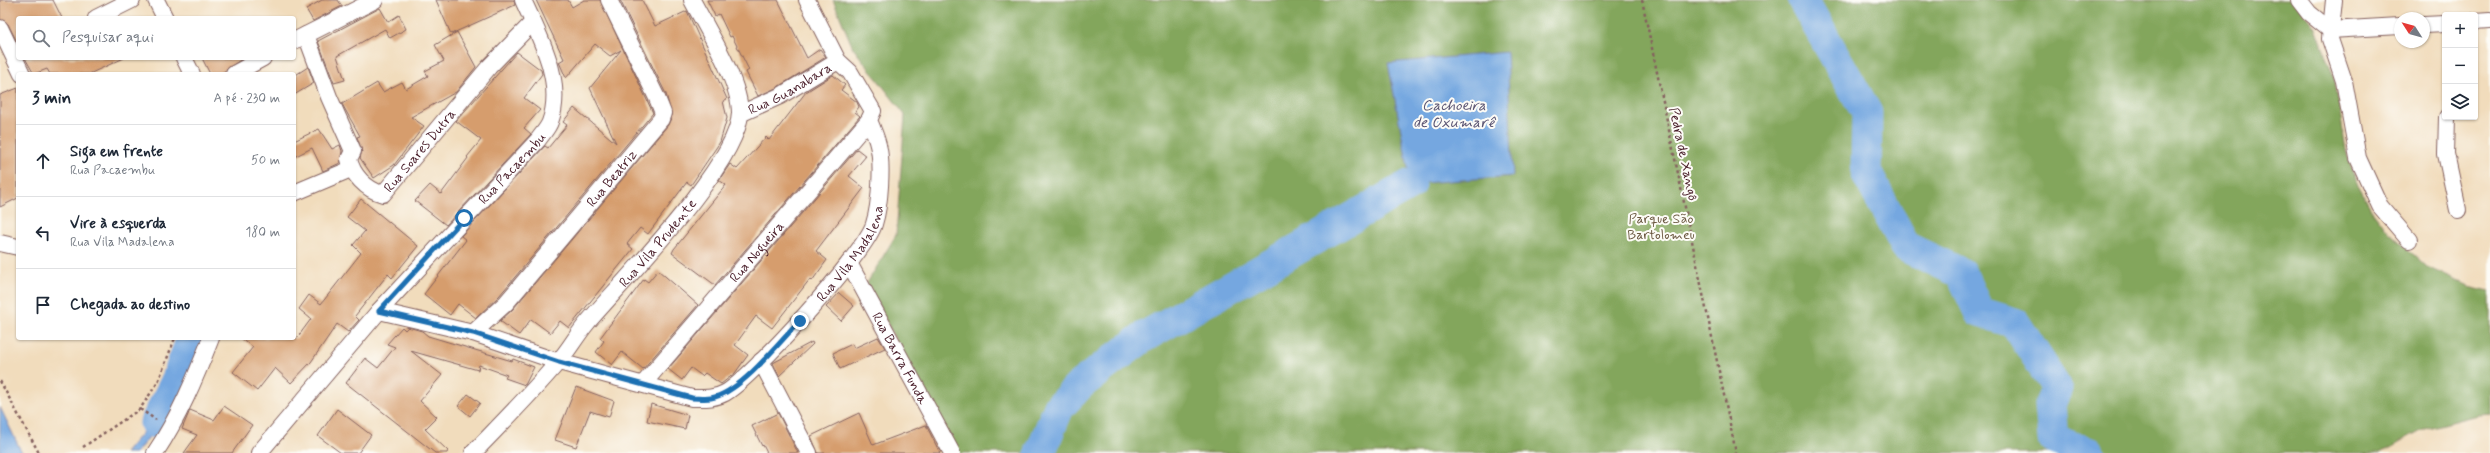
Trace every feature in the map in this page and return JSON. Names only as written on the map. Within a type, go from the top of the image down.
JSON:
[{"type":"street","points":[[100,16],[132,0]]},
{"type":"street","points":[[156,0],[164,16]]},
{"type":"street","points":[[296,193],[351,169],[349,158],[353,151],[329,97],[300,38],[375,0]]},
{"type":"street","name":"Rua Pacaembu","points":[[259,453],[379,311],[538,140],[550,122],[554,104],[551,68],[523,0]]},
{"type":"street","name":"Rua Beatriz","points":[[473,333],[506,303],[661,119],[663,113],[657,98],[609,0]]},
{"type":"street","name":"Rua Vila Prudente","points":[[473,453],[559,362],[586,324],[711,178],[732,143],[740,114],[733,80],[692,0]]},
{"type":"street","name":"Rua Vila Madalena","points":[[379,311],[473,333],[559,362],[692,398],[711,398],[725,393],[761,362],[800,321],[849,263],[870,233],[877,209],[879,146],[869,120],[873,111],[864,91],[850,72],[838,61],[808,0]]},
{"type":"street","points":[[2299,0],[2309,13],[2330,30],[2394,26]]},
{"type":"street","points":[[2334,0],[2330,30],[2331,45],[2344,81],[2354,141],[2362,168],[2380,206],[2409,240]]},
{"type":"street","points":[[2478,21],[2490,20]]},
{"type":"street","name":"Rua Soares Dutra","points":[[351,169],[374,192],[383,194],[489,67],[533,22]]},
{"type":"street","points":[[2430,25],[2442,24]]},
{"type":"street","points":[[0,28],[16,58]]},
{"type":"street","points":[[17,60],[21,72]]},
{"type":"street","points":[[185,60],[191,72]]},
{"type":"street","points":[[238,72],[259,60]]},
{"type":"street","name":"Rua Guanabara","points":[[740,114],[780,96],[838,61]]},
{"type":"street","name":"Rua Nogueira","points":[[644,384],[869,120]]},
{"type":"street","points":[[2447,120],[2446,154],[2458,210]]},
{"type":"street","points":[[0,243],[16,246]]},
{"type":"street","name":"Rua Barra Funda","points":[[849,263],[952,453]]},
{"type":"street","points":[[155,453],[172,427],[193,384],[210,340]]},
{"type":"street","points":[[761,362],[809,453]]},
{"type":"path","name":"Pedra de Xangô","points":[[1642,0],[1736,453]]},
{"type":"path","points":[[83,447],[140,409],[158,382],[174,340]]},
{"type":"path","points":[[0,381],[39,453]]},
{"type":"path","points":[[140,409],[152,418]]},
{"type":"green space","name":"Parque São Bartolomeu","points":[[833,0],[2295,0],[2316,28],[2335,81],[2346,150],[2355,180],[2370,207],[2388,231],[2427,267],[2468,286],[2490,291],[2490,414],[2478,415],[2425,429],[2381,453],[952,453],[867,283],[896,235],[905,115],[853,48]]},
{"type":"water","name":"Cachoeira de Oxumarê","points":[[1507,52],[1513,176],[1411,184],[1388,63]]},
{"type":"water","points":[[0,407],[20,449],[23,453],[0,453]]},
{"type":"water","points":[[152,421],[158,426],[136,453],[125,453]]},
{"type":"building","points":[[0,0],[53,0],[61,16],[16,16],[16,40],[8,24],[0,19]]},
{"type":"building","points":[[322,0],[338,0],[342,6],[313,21],[306,9]]},
{"type":"building","points":[[436,0],[514,0],[515,5],[451,34]]},
{"type":"building","points":[[536,0],[568,0],[572,7],[584,0],[600,0],[653,113],[499,296],[476,318],[458,304],[450,315],[424,294],[466,240],[461,236],[545,146],[548,148],[567,125],[563,122],[574,108],[616,143],[590,88],[621,50],[610,56],[595,44],[566,78],[559,62],[564,59]]},
{"type":"building","points":[[620,0],[642,0],[655,26],[687,11],[727,99],[723,101],[727,118],[720,142],[691,185],[687,182],[648,234],[640,228],[627,244],[633,249],[569,328],[560,321],[550,333],[531,319],[519,335],[500,321],[513,309],[668,125],[672,116],[666,94]]},
{"type":"building","points":[[707,0],[778,0],[807,58],[820,49],[826,57],[776,88],[758,96],[746,72],[749,70],[732,36],[730,37],[719,14],[715,16]]},
{"type":"building","points":[[380,8],[388,22],[399,15],[406,29],[390,38],[385,29],[337,56],[345,80],[334,83],[318,41]]},
{"type":"building","points":[[457,32],[476,67],[456,92],[411,117],[424,126],[394,165],[374,178],[360,158],[362,151],[357,137],[360,136],[342,104],[377,83],[383,92],[402,82],[406,89],[428,76],[425,71],[444,61],[435,45]]},
{"type":"building","points":[[517,52],[541,70],[542,74],[524,98],[540,110],[524,128],[531,134],[446,225],[415,201],[430,185],[441,194],[481,140],[456,121]]},
{"type":"building","points":[[26,60],[120,60],[93,72],[49,72],[47,69],[39,72],[33,72]]},
{"type":"building","points":[[203,60],[240,60],[223,72],[209,72]]},
{"type":"building","points":[[308,67],[314,83],[296,94],[296,75]]},
{"type":"building","points":[[833,75],[845,85],[841,90],[857,102],[859,107],[855,112],[860,116],[715,285],[672,253],[674,249],[726,185],[719,180],[730,164],[737,169],[766,137],[769,140],[806,92]]},
{"type":"building","points":[[16,89],[16,199],[0,207],[0,95]]},
{"type":"building","points":[[319,129],[332,149],[340,145],[342,151],[340,163],[323,171],[312,148],[296,156],[296,140]]},
{"type":"building","points":[[857,149],[866,156],[849,176],[864,188],[816,251],[827,260],[812,281],[810,279],[772,328],[756,316],[735,345],[748,355],[735,373],[721,384],[705,373],[702,376],[691,368],[682,380],[668,369]]},
{"type":"building","points":[[361,199],[418,246],[392,278],[388,274],[355,316],[359,320],[348,332],[337,324],[311,362],[291,383],[275,368],[257,391],[233,372],[253,347],[244,340],[296,340],[311,319],[299,309],[309,295],[321,304],[361,253],[353,245],[365,231],[347,217]]},
{"type":"building","points":[[658,270],[698,305],[643,369],[622,352],[612,365],[596,352],[604,341],[600,338],[644,279],[648,282]]},
{"type":"building","points":[[839,293],[854,306],[841,321],[826,307]]},
{"type":"building","points":[[402,327],[405,330],[408,327],[422,331],[428,336],[512,361],[513,359],[534,367],[525,385],[505,378],[507,375],[479,365],[478,370],[411,351],[442,375],[420,401],[437,417],[425,429],[448,451],[447,453],[435,453],[346,383],[365,358],[378,368],[395,347],[387,344]]},
{"type":"building","points":[[878,337],[885,348],[840,369],[833,353],[852,344],[854,348]]},
{"type":"building","points":[[812,342],[813,344],[779,376],[773,363]]},
{"type":"building","points":[[576,387],[614,401],[609,417],[590,411],[576,447],[555,440]]},
{"type":"building","points":[[468,394],[480,403],[470,416],[458,406]]},
{"type":"building","points":[[651,404],[688,415],[685,429],[647,421]]},
{"type":"building","points":[[224,406],[252,425],[232,453],[184,453],[197,435],[182,429],[190,410],[214,420]]},
{"type":"building","points":[[337,409],[371,435],[358,453],[341,453],[318,436]]},
{"type":"building","points":[[778,413],[798,453],[767,453],[752,426]]},
{"type":"building","points":[[859,413],[873,445],[926,425],[940,453],[818,453],[811,436]]},
{"type":"waterway","points":[[1803,0],[1867,113],[1866,172],[1906,247],[1961,273],[1979,312],[2015,323],[2057,388],[2050,404],[2053,439],[2090,453]]},
{"type":"waterway","points":[[1040,453],[1059,407],[1081,384],[1142,338],[1411,184]]},
{"type":"waterway","points":[[155,423],[176,381],[191,340]]},
{"type":"route","points":[[464,218],[379,311],[473,333],[559,362],[692,398],[711,398],[725,393],[740,382],[761,362],[800,321]]}]
